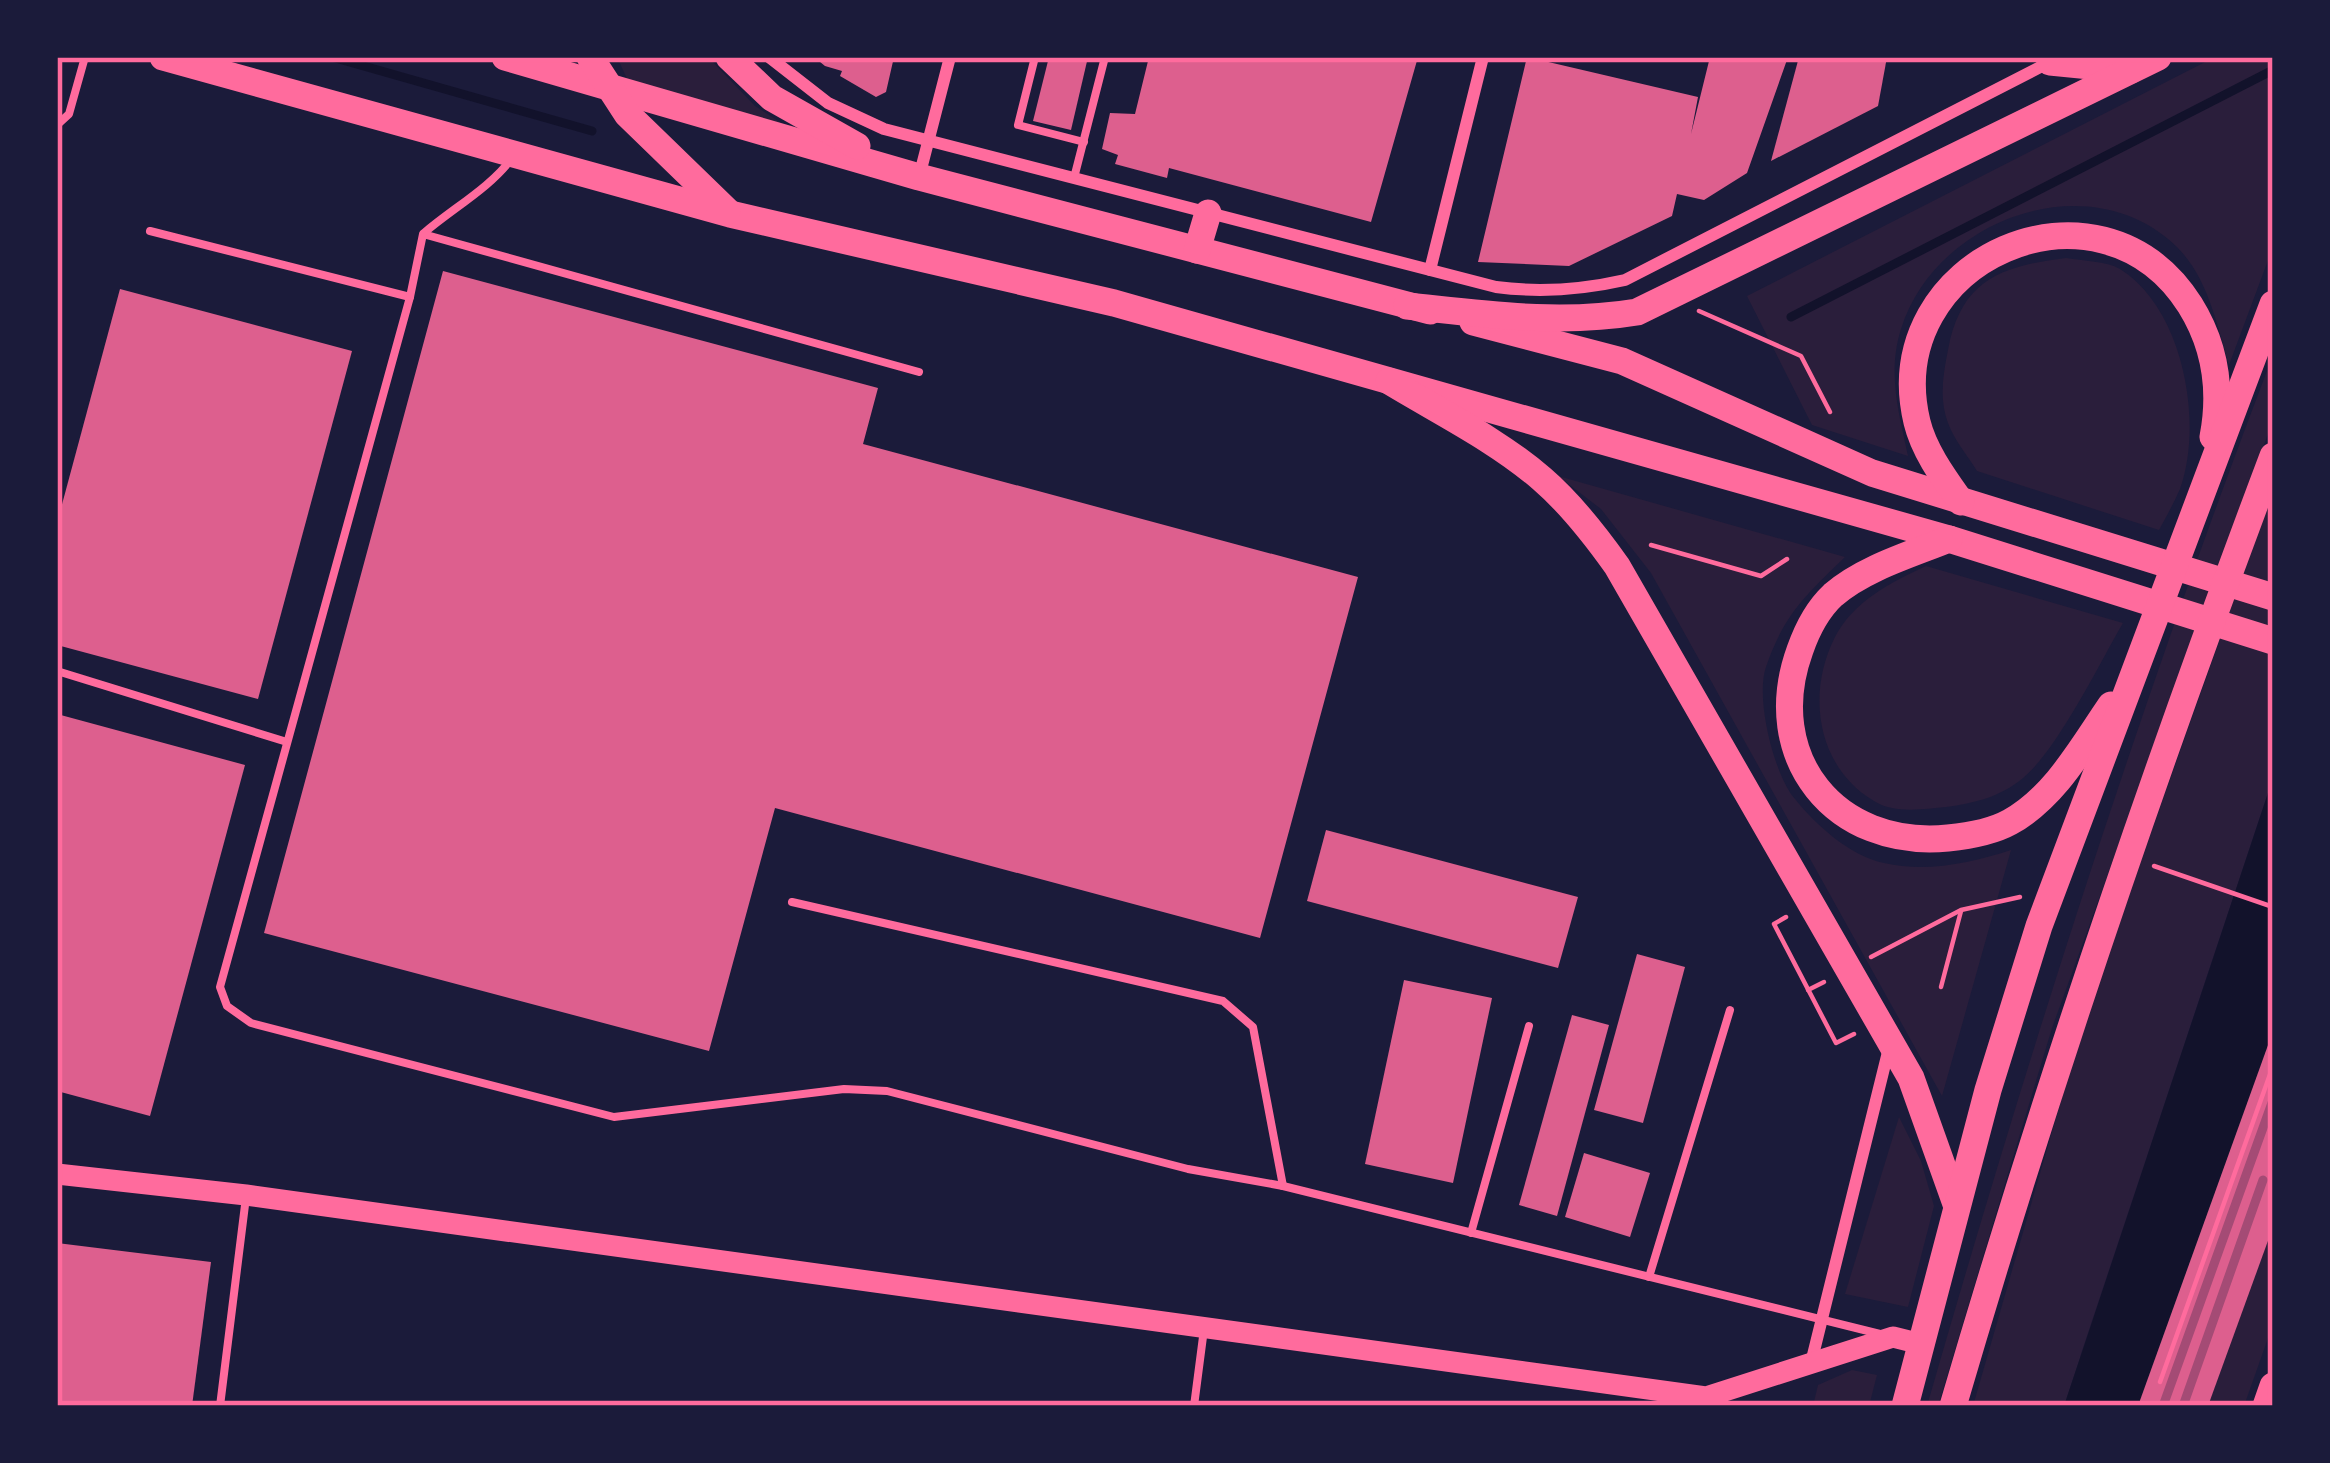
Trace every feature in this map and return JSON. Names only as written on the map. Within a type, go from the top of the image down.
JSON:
[{"type":"main road","points":[[163,57],[730,214],[1114,303],[1949,539],[2273,641]]},
{"type":"main road","points":[[505,57],[919,177],[1622,361],[1872,473],[2273,597]]},
{"type":"main road","points":[[590,57],[606,86],[648,137],[730,214]]},
{"type":"main road","points":[[729,57],[772,98],[919,177]]},
{"type":"main road","points":[[1407,306],[1535,320],[1637,312],[2158,57]]},
{"type":"main road","points":[[2055,59],[2132,70]]},
{"type":"main road","points":[[1197,250],[1208,213]]},
{"type":"main road","points":[[1961,502],[1937,468],[1917,424],[1913,383],[1917,347],[1937,303],[1970,267],[2017,243],[2056,234],[2098,237],[2135,251],[2176,283],[2204,327],[2216,369],[2216,421],[2203,489]]},
{"type":"main road","points":[[1905,1406],[1988,1090],[2038,926],[2273,304]]},
{"type":"main road","points":[[1389,381],[1543,479],[1601,544],[1891,1041],[1929,1119],[1958,1208]]},
{"type":"main road","points":[[1954,1406],[2004,1231],[2100,934],[2273,456]]},
{"type":"main road","points":[[1949,539],[1873,572],[1833,596],[1808,628],[1788,692],[1792,740],[1808,781],[1845,817],[1882,834],[1922,841],[2007,825],[2038,802],[2134,672]]},
{"type":"main road","points":[[2266,1406],[2273,1386]]},
{"type":"street","points":[[769,57],[828,103],[859,120],[1430,271],[1529,291],[1561,291],[1625,280],[2055,59]]},
{"type":"street","points":[[919,177],[950,57]]},
{"type":"street","points":[[1430,271],[1483,57]]},
{"type":"street","points":[[1811,1363],[1891,1041]]},
{"type":"street","points":[[57,1174],[246,1195],[1711,1402],[1892,1336],[1921,1344]]},
{"type":"lane","points":[[57,125],[69,114],[85,57]]},
{"type":"lane","points":[[1035,57],[1018,125],[1084,142]]},
{"type":"lane","points":[[1074,178],[1105,57]]},
{"type":"lane","points":[[514,155],[498,177],[467,196],[423,234],[410,297],[220,987],[226,1006],[251,1022],[614,1117],[844,1089],[887,1091],[1188,1169],[1283,1186],[1892,1336]]},
{"type":"lane","points":[[150,231],[410,297]]},
{"type":"lane","points":[[423,234],[919,372]]},
{"type":"lane","points":[[57,671],[287,742]]},
{"type":"lane","points":[[792,902],[1223,1001],[1252,1027],[1283,1186]]},
{"type":"lane","points":[[1649,1277],[1730,1010]]},
{"type":"lane","points":[[1471,1232],[1529,1026]]},
{"type":"lane","points":[[220,1406],[246,1195]]},
{"type":"lane","points":[[1194,1406],[1204,1328]]},
{"type":"path","points":[[1696,310],[1801,356],[1830,412]]},
{"type":"path","points":[[1651,544],[1761,576],[1787,559]]},
{"type":"path","points":[[2158,865],[2273,907]]},
{"type":"path","points":[[1865,960],[1961,910],[1941,987]]},
{"type":"path","points":[[1774,924],[1836,1043]]},
{"type":"path","points":[[1808,990],[1827,980]]},
{"type":"path","points":[[2269,1078],[2160,1382],[2273,1066]]},
{"type":"shaded area","points":[[617,57],[708,57],[755,106],[798,134],[628,81]]},
{"type":"shaded area","points":[[2215,57],[2273,57],[2273,247],[2229,365],[2204,287],[2177,247],[2142,222],[2102,208],[2060,207],[2019,215],[1980,232],[1946,258],[1919,290],[1901,329],[1895,361],[1908,456],[1812,425],[1747,296]]},
{"type":"shaded area","points":[[2066,258],[2120,269],[2142,287],[2173,338],[2183,368],[2190,432],[2180,489],[2159,530],[1977,471],[1948,423],[1943,378],[1963,307],[1974,292],[2004,272]]},
{"type":"shaded area","points":[[2273,355],[2273,420],[2052,1028],[1938,1406],[1927,1406],[2089,877]]},
{"type":"shaded area","points":[[1558,476],[1845,557],[1798,606],[1766,667],[1765,716],[1787,788],[1835,838],[1884,863],[1948,865],[2011,850],[1942,1096],[1651,573],[1601,509]]},
{"type":"shaded area","points":[[2273,490],[2273,778],[2064,1406],[1973,1406],[2083,1024]]},
{"type":"shaded area","points":[[1926,566],[2123,623],[2064,727],[2023,778],[1977,801],[1900,809],[1874,801],[1840,770],[1822,729],[1821,684],[1834,639],[1851,614],[1886,587]]},
{"type":"shaded area","points":[[2273,778],[2273,1032],[2138,1406],[2064,1406]]},
{"type":"shaded area","points":[[1899,1117],[1921,1161],[1934,1206],[1908,1307],[1845,1294]]},
{"type":"shaded area","points":[[2273,1227],[2273,1324],[2244,1406],[2208,1406]]},
{"type":"shaded area","points":[[1852,1370],[1877,1375],[1869,1406],[1813,1406],[1818,1385]]},
{"type":"building","points":[[814,57],[894,57],[886,92],[876,97]]},
{"type":"building","points":[[1049,57],[1088,57],[1071,130],[1033,121]]},
{"type":"building","points":[[1149,57],[1418,57],[1371,222],[1169,168],[1167,178],[1115,164],[1118,155],[1102,149],[1110,113],[1135,114]]},
{"type":"building","points":[[1527,57],[1698,97],[1691,134],[1710,57],[1788,57],[1747,173],[1704,200],[1677,194],[1672,216],[1569,266],[1478,262]]},
{"type":"building","points":[[1799,57],[1887,57],[1878,106],[1771,161]]},
{"type":"building","points":[[443,271],[878,388],[863,444],[1358,577],[1260,938],[775,808],[709,1051],[264,933]]},
{"type":"building","points":[[120,289],[352,351],[258,699],[57,645],[57,523]]},
{"type":"building","points":[[57,714],[245,765],[150,1116],[57,1091]]},
{"type":"building","points":[[1326,830],[1578,897],[1558,968],[1307,901]]},
{"type":"building","points":[[1637,954],[1685,967],[1643,1123],[1594,1110]]},
{"type":"building","points":[[1404,980],[1492,998],[1453,1183],[1365,1164]]},
{"type":"building","points":[[1572,1015],[1609,1025],[1557,1216],[1519,1205]]},
{"type":"building","points":[[2272,1034],[2273,1227],[2208,1406],[2138,1406]]},
{"type":"building","points":[[1584,1153],[1650,1173],[1630,1237],[1565,1217]]},
{"type":"building","points":[[57,1243],[211,1262],[192,1406],[57,1406]]},
{"type":"waterway","points":[[332,57],[592,131]]},
{"type":"waterway","points":[[1791,317],[2273,70]]},
{"type":"railway","points":[[2163,1406],[2273,1100]]},
{"type":"railway","points":[[2183,1406],[2263,1180]]}]
